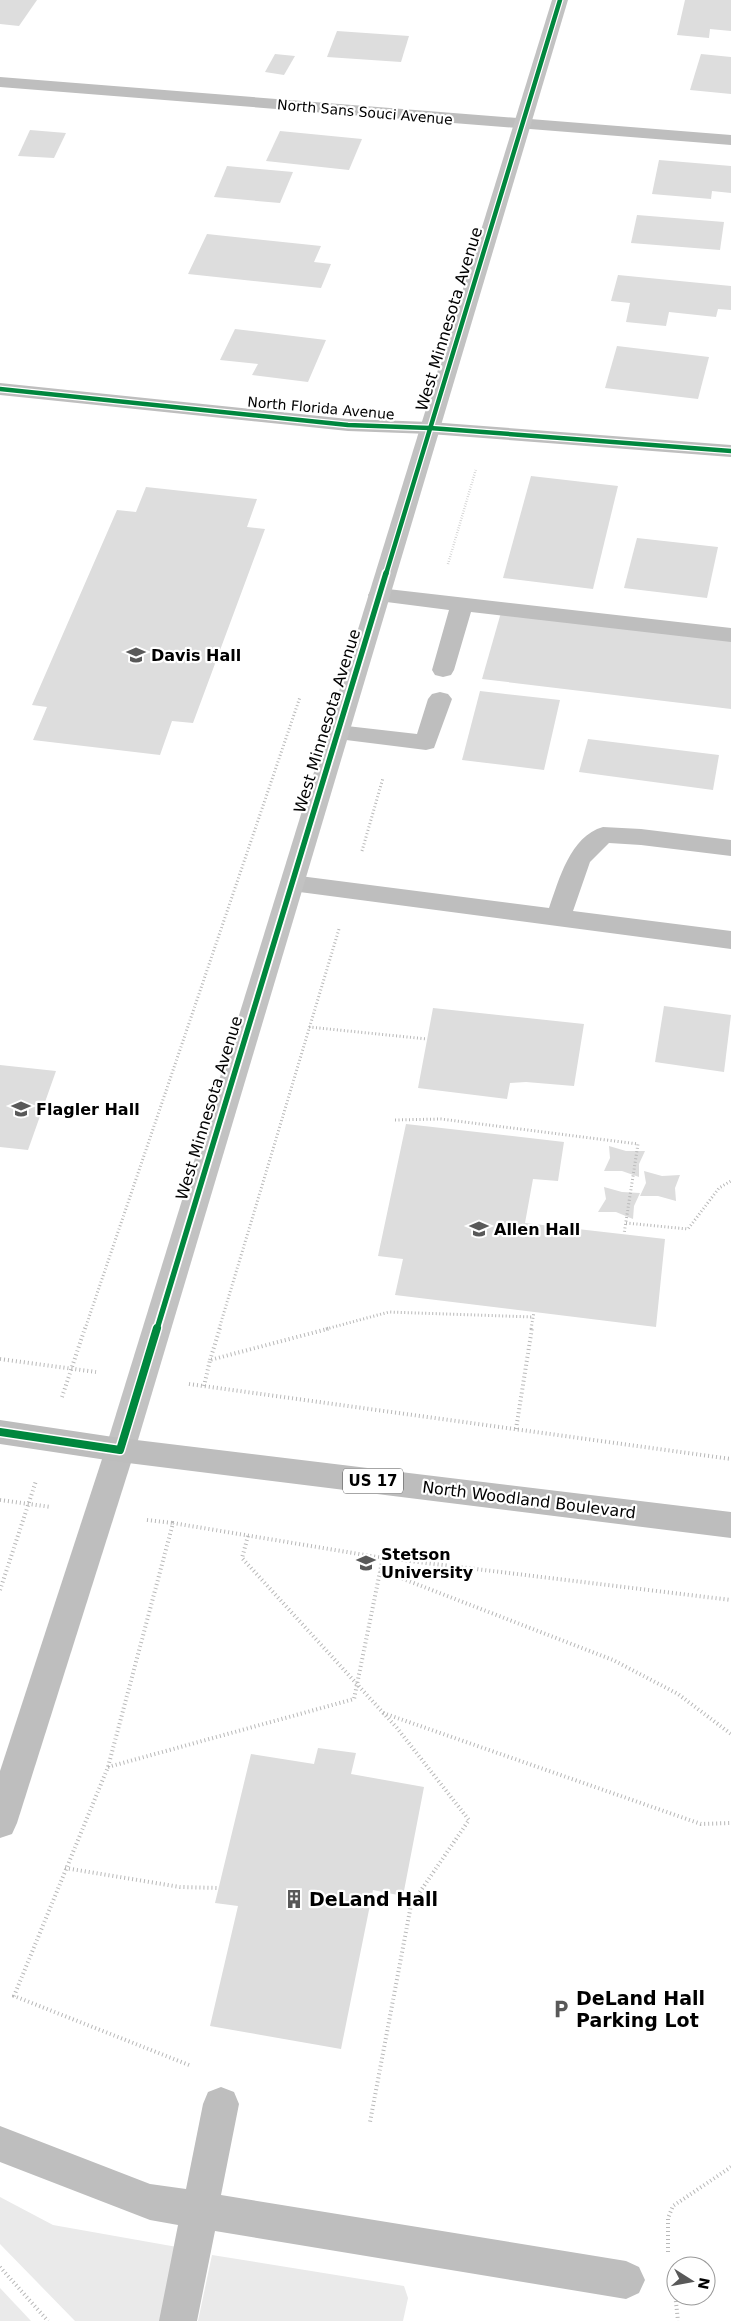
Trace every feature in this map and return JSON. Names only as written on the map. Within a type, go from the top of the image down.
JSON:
[{"type":"main road","name":"North Woodland Boulevard","points":[[0,1432],[120,1450],[731,1525]]},
{"type":"street","name":"West Minnesota Avenue","points":[[120,1450],[560,0]]},
{"type":"street","name":"North Sans Souci Avenue","points":[[0,82],[522,125],[731,140]]},
{"type":"street","name":"North Florida Avenue","points":[[0,389],[348,425],[430,428],[731,451]]},
{"type":"street","points":[[379,595],[731,634]]},
{"type":"street","points":[[443,670],[462,604]]},
{"type":"street","points":[[338,732],[426,743],[440,699]]},
{"type":"street","points":[[558,918],[580,859],[603,835],[641,837],[731,848]]},
{"type":"street","points":[[292,882],[731,940]]},
{"type":"street","points":[[0,1823],[120,1450]]},
{"type":"street","points":[[178,2321],[221,2104]]},
{"type":"street","points":[[0,2144],[150,2202],[626,2280]]},
{"type":"path","points":[[0,1590],[221,925],[303,690]]},
{"type":"path","points":[[309,1026],[428,1039]]},
{"type":"path","points":[[395,1120],[441,1118],[638,1144],[624,1234]]},
{"type":"path","points":[[626,1223],[688,1229],[719,1188],[731,1181]]},
{"type":"path","points":[[204,1386],[210,1360],[389,1312],[533,1314],[516,1429]]},
{"type":"path","points":[[0,1360],[204,1386],[731,1459]]},
{"type":"path","points":[[189,2064],[14,1996],[108,1767],[173,1523],[383,1557],[731,1600]]},
{"type":"path","points":[[248,1536],[242,1558],[382,1712],[469,1820],[411,1905],[370,2122]]},
{"type":"path","points":[[108,1767],[354,1699],[383,1557]]},
{"type":"path","points":[[380,1570],[613,1660],[678,1694],[731,1734]]},
{"type":"path","points":[[382,1712],[701,1824],[731,1823]]},
{"type":"path","points":[[65,1868],[180,1887],[219,1888]]},
{"type":"path","points":[[669,2256],[668,2218],[674,2206],[731,2167]]},
{"type":"path","points":[[0,2267],[48,2321]]},
{"type":"path","points":[[677,2306],[678,2321]]},
{"type":"shaded area","points":[[0,2197],[53,2225],[177,2247],[162,2321],[75,2321],[0,2244]]},
{"type":"shaded area","points":[[212,2255],[404,2286],[408,2298],[403,2321],[198,2321]]},
{"type":"shaded area","points":[[0,2288],[31,2321],[0,2321]]},
{"type":"building","points":[[0,0],[37,0],[19,26],[0,24]]},
{"type":"building","points":[[685,0],[731,0],[731,31],[710,29],[709,38],[677,35]]},
{"type":"building","points":[[337,31],[409,36],[401,62],[327,57]]},
{"type":"building","points":[[275,54],[295,56],[284,75],[265,72]]},
{"type":"building","points":[[701,54],[731,57],[731,94],[690,90]]},
{"type":"building","points":[[30,130],[66,133],[54,158],[18,156]]},
{"type":"building","points":[[280,131],[362,139],[349,170],[266,161]]},
{"type":"building","points":[[659,160],[731,166],[731,193],[712,191],[711,199],[652,194]]},
{"type":"building","points":[[227,166],[293,172],[280,203],[214,197]]},
{"type":"building","points":[[637,215],[724,222],[720,250],[631,243]]},
{"type":"building","points":[[207,234],[321,246],[314,262],[331,264],[321,288],[188,274]]},
{"type":"building","points":[[618,275],[731,286],[731,310],[718,309],[716,317],[669,312],[666,326],[626,322],[630,303],[611,301]]},
{"type":"building","points":[[235,329],[326,340],[308,382],[252,375],[258,364],[220,360]]},
{"type":"building","points":[[617,346],[709,357],[698,399],[605,388]]},
{"type":"building","points":[[531,476],[618,486],[593,589],[503,578]]},
{"type":"building","name":"Davis Hall","points":[[146,487],[257,499],[247,527],[265,529],[193,723],[172,721],[160,755],[33,740],[47,707],[32,705],[117,510],[136,512]]},
{"type":"building","points":[[637,538],[718,547],[707,598],[624,588]]},
{"type":"building","points":[[502,609],[731,636],[731,709],[482,679]]},
{"type":"building","points":[[480,691],[560,700],[544,770],[462,760]]},
{"type":"building","points":[[588,739],[719,755],[713,790],[579,772]]},
{"type":"building","points":[[664,1006],[731,1015],[724,1072],[655,1062]]},
{"type":"building","points":[[433,1008],[584,1024],[574,1086],[526,1082],[510,1083],[507,1099],[418,1088]]},
{"type":"building","name":"Flagler Hall","points":[[0,1065],[56,1071],[28,1150],[0,1147]]},
{"type":"building","name":"Allen Hall","points":[[406,1124],[564,1142],[558,1181],[533,1179],[525,1223],[665,1239],[656,1327],[395,1295],[403,1259],[378,1256]]},
{"type":"building","points":[[609,1146],[626,1151],[645,1151],[639,1164],[639,1177],[622,1171],[604,1171],[610,1158]]},
{"type":"building","points":[[644,1171],[662,1176],[680,1175],[675,1188],[676,1201],[658,1196],[640,1196],[646,1183]]},
{"type":"building","points":[[604,1187],[622,1192],[640,1193],[634,1206],[633,1219],[616,1212],[598,1212],[606,1199]]},
{"type":"building","name":"DeLand Hall","points":[[318,1748],[356,1753],[351,1774],[424,1787],[403,1896],[373,1890],[341,2049],[210,2026],[238,1906],[215,1903],[251,1754],[314,1764]]},
{"type":"cycle path","points":[[0,1432],[120,1450],[560,0]]},
{"type":"cycle path","points":[[0,389],[348,425],[430,428],[731,451]]},
{"type":"place","name":"Davis Hall","points":[[136,655]]},
{"type":"place","name":"Flagler Hall","points":[[21,1109]]},
{"type":"place","name":"Allen Hall","points":[[479,1229]]},
{"type":"place","name":"Stetson University","points":[[366,1563]]},
{"type":"place","name":"DeLand Hall","points":[[294,1899]]},
{"type":"place","name":"DeLand Hall Parking Lot","points":[[561,2009]]}]
